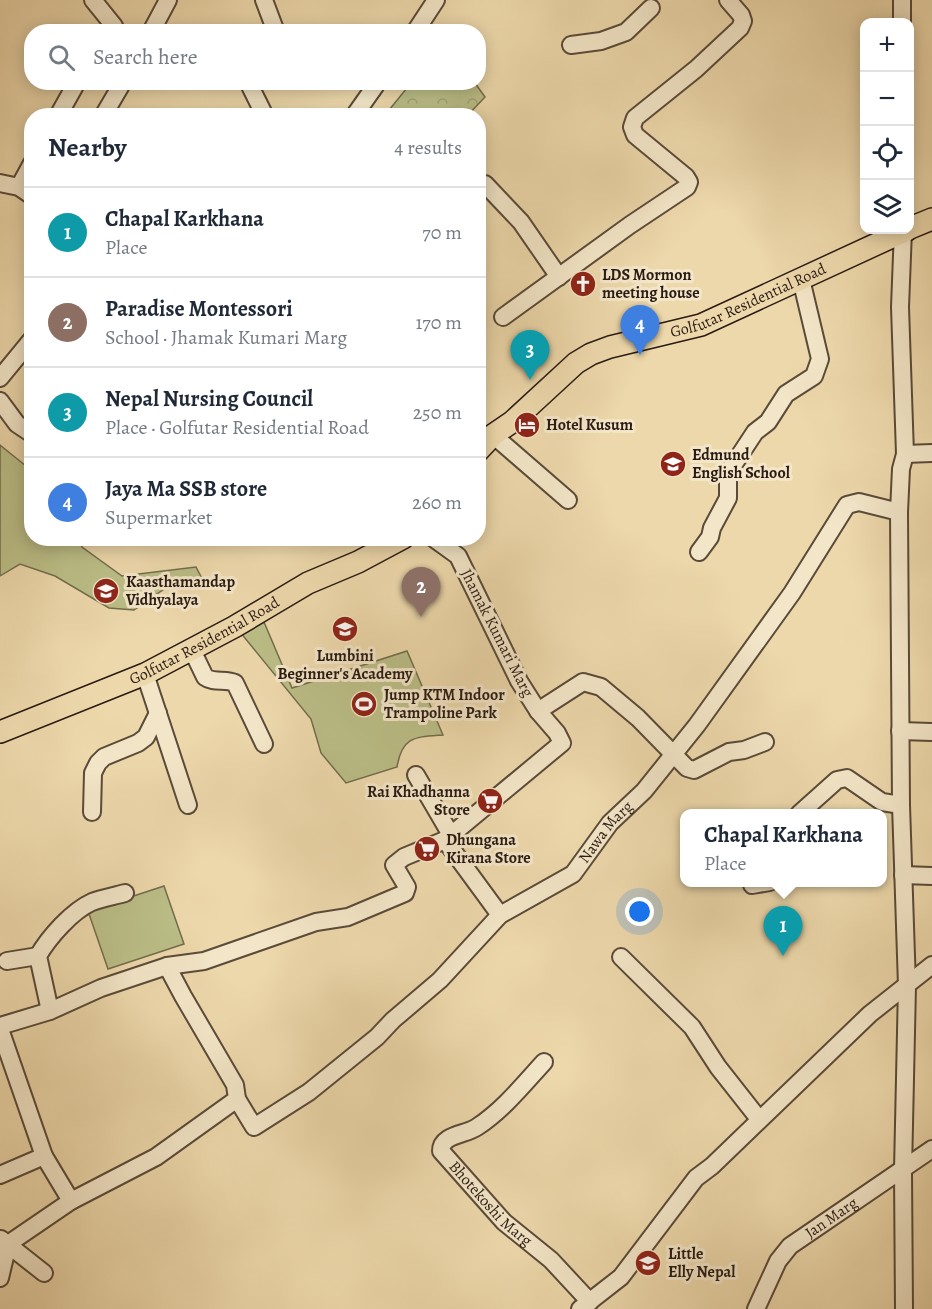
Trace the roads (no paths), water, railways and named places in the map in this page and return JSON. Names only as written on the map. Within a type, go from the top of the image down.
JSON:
[{"type":"main road","name":"Golfutar Residential Road","points":[[914,227],[932,219]]},
{"type":"main road","name":"Golfutar Residential Road","points":[[486,443],[576,363],[591,354],[610,347],[701,325],[897,234]]},
{"type":"main road","name":"Golfutar Residential Road","points":[[0,732],[145,674],[192,650],[308,583],[358,562],[388,546]]},
{"type":"street","points":[[93,0],[112,24]]},
{"type":"street","points":[[155,24],[168,0]]},
{"type":"street","points":[[264,0],[273,24]]},
{"type":"street","points":[[420,24],[436,0]]},
{"type":"street","points":[[503,317],[630,225],[687,187],[689,182],[686,177],[635,135],[633,128],[635,118],[696,69],[740,28],[743,21],[741,15],[728,0]]},
{"type":"street","points":[[902,0],[902,18]]},
{"type":"street","points":[[571,45],[601,41],[626,32],[651,3]]},
{"type":"street","points":[[62,108],[73,90]]},
{"type":"street","points":[[108,108],[118,90]]},
{"type":"street","points":[[252,90],[261,108]]},
{"type":"street","points":[[360,108],[372,90]]},
{"type":"street","points":[[0,183],[24,192]]},
{"type":"street","points":[[486,185],[521,222],[559,277]]},
{"type":"street","points":[[904,1309],[903,1170],[906,986],[901,805],[899,512],[901,469],[905,454],[900,307],[906,234]]},
{"type":"street","points":[[699,552],[710,537],[712,528],[728,498],[730,470],[756,432],[768,422],[786,394],[814,376],[818,369],[820,359],[801,279]]},
{"type":"street","points":[[0,378],[24,349]]},
{"type":"street","points":[[0,401],[16,424],[24,429]]},
{"type":"street","points":[[493,435],[568,500]]},
{"type":"street","points":[[905,454],[932,453]]},
{"type":"street","name":"Nawa Marg","points":[[237,1099],[254,1127],[309,1092],[377,1037],[393,1020],[440,980],[500,915],[573,874],[610,823],[644,791],[673,755],[768,629],[818,555],[847,505],[859,502],[899,512]]},
{"type":"street","name":"Jhamak Kumari Marg","points":[[444,546],[458,556],[519,681],[537,711],[557,733],[562,743],[448,838]]},
{"type":"street","points":[[192,650],[208,679],[235,683],[264,744]]},
{"type":"street","points":[[145,674],[188,805]]},
{"type":"street","points":[[537,711],[583,682],[601,687],[638,718],[687,768],[694,770],[729,752],[744,750],[765,742]]},
{"type":"street","points":[[92,812],[93,773],[98,763],[104,756],[138,743],[146,737],[158,713]]},
{"type":"street","points":[[900,730],[932,732]]},
{"type":"street","points":[[416,775],[448,838],[500,915]]},
{"type":"street","points":[[804,809],[837,780],[847,778],[882,802],[901,805]]},
{"type":"street","points":[[71,1201],[44,1156],[0,1028],[50,1011],[101,988],[168,966],[204,961],[316,922],[348,917],[392,900],[405,893],[407,887],[394,865],[404,857],[448,838]]},
{"type":"street","points":[[903,875],[932,876]]},
{"type":"street","points":[[7,961],[38,956],[62,925],[82,909],[92,902],[125,893]]},
{"type":"street","points":[[38,956],[50,1011]]},
{"type":"street","points":[[621,957],[692,1027],[718,1067],[759,1119]]},
{"type":"street","points":[[585,1305],[621,1277],[696,1178],[712,1166],[870,1014],[932,965]]},
{"type":"street","points":[[4,1241],[71,1201],[156,1157],[237,1099],[236,1085],[183,996],[168,966]]},
{"type":"street","name":"Bhotekoshi Marg","points":[[544,1062],[505,1105],[476,1128],[445,1140],[441,1145],[441,1151],[504,1222],[551,1260],[585,1305]]},
{"type":"street","name":"Jan Marg","points":[[756,1309],[778,1261],[790,1246],[932,1149]]},
{"type":"street","points":[[0,1175],[44,1156]]},
{"type":"street","points":[[4,1241],[44,1273]]},
{"type":"street","points":[[0,1278],[4,1241]]},
{"type":"place","name":"LDS Mormon meeting house","points":[[583,284]]},
{"type":"place","name":"Jaya Ma SSB store","points":[[640,355]]},
{"type":"place","name":"Nepal Nursing Council","points":[[530,380]]},
{"type":"place","name":"Hotel Kusum","points":[[527,425]]},
{"type":"place","name":"Edmund English School","points":[[673,464]]},
{"type":"place","name":"Kaasthamandap Vidhyalaya","points":[[106,591]]},
{"type":"place","name":"Paradise Montessori","points":[[421,617]]},
{"type":"place","name":"Lumbini Beginner's Academy","points":[[345,629]]},
{"type":"place","name":"Jump KTM Indoor Trampoline Park","points":[[364,704]]},
{"type":"place","name":"Rai Khadhanna Store","points":[[490,801]]},
{"type":"place","name":"Dhungana Kirana Store","points":[[427,849]]},
{"type":"place","name":"Chapal Karkhana","points":[[783,956]]},
{"type":"place","name":"Little Elly Nepal","points":[[648,1263]]}]
